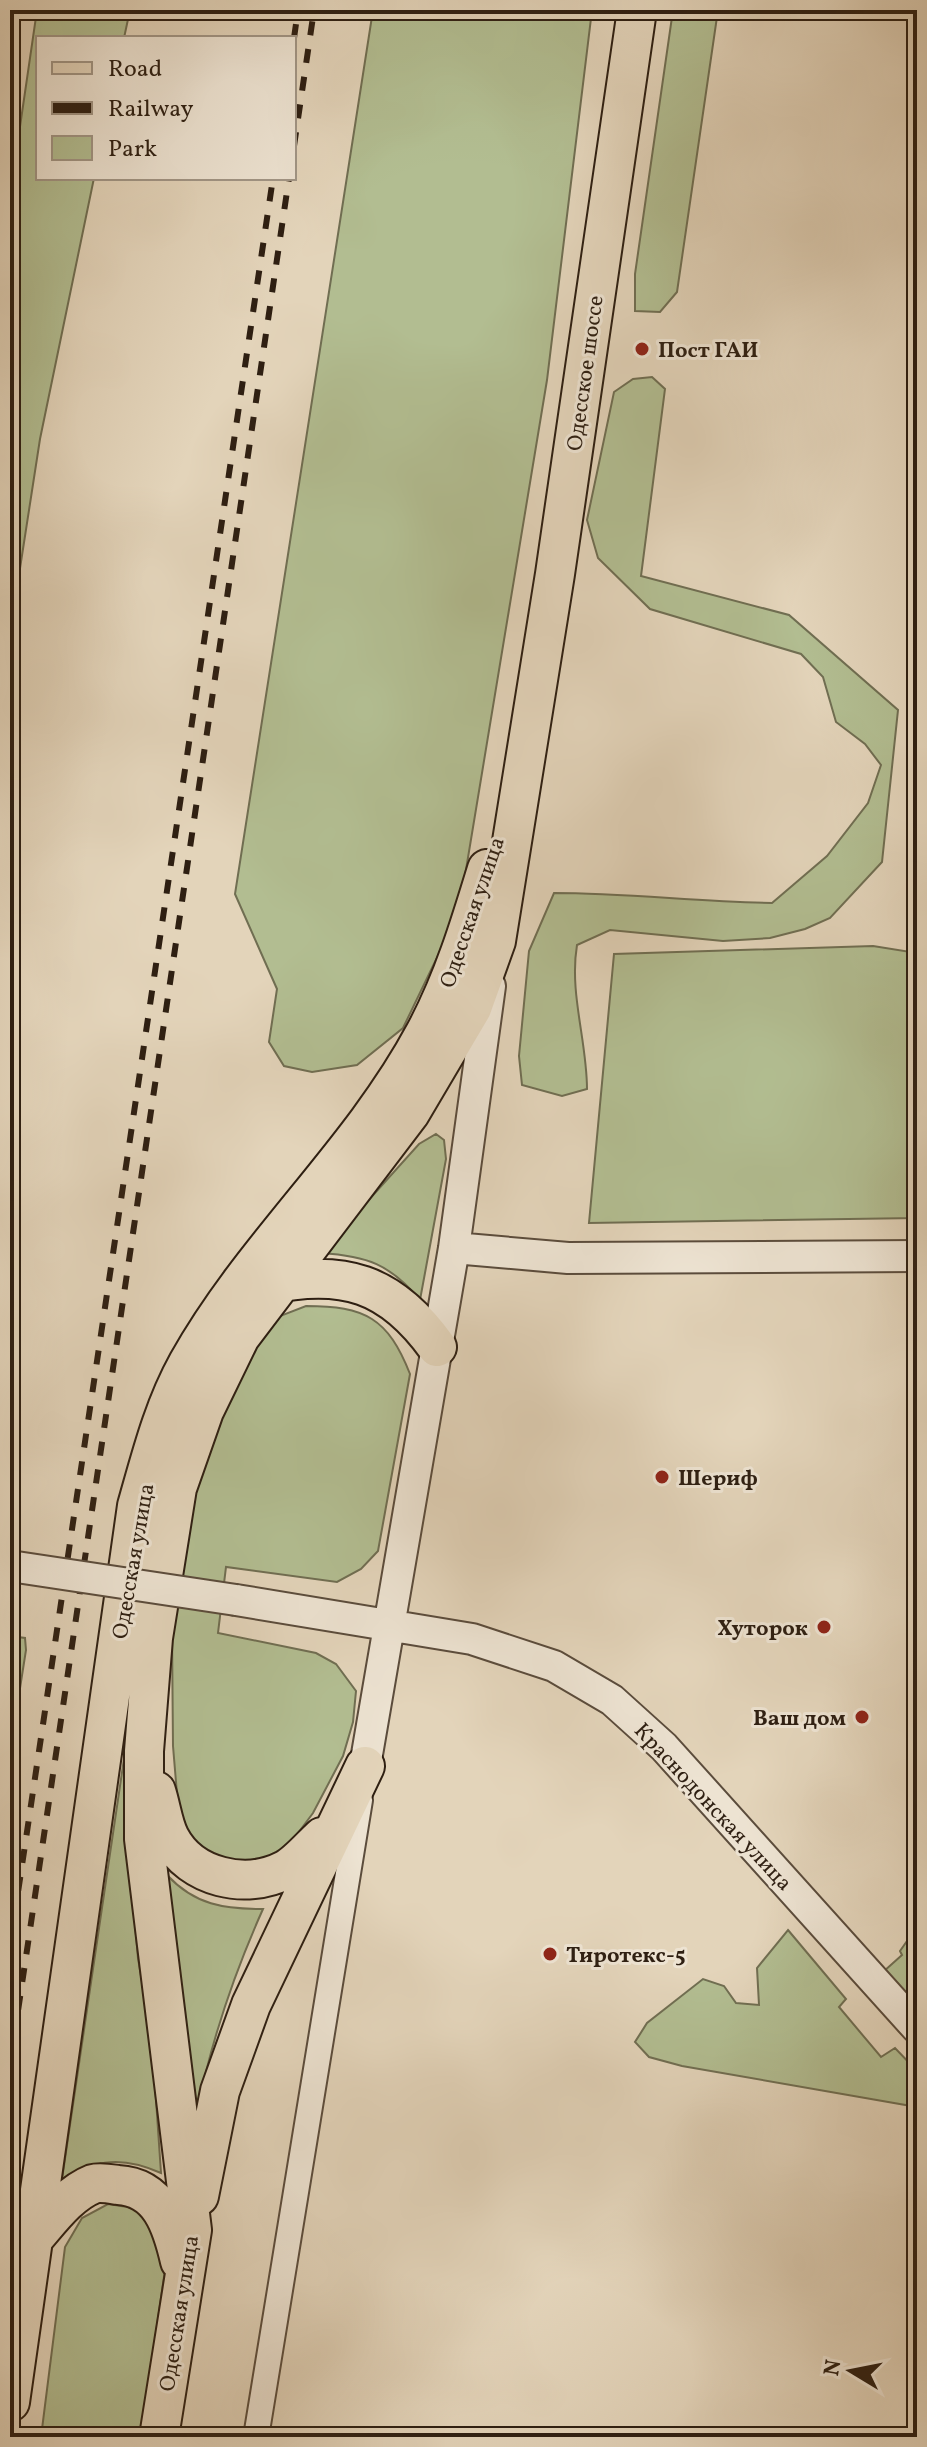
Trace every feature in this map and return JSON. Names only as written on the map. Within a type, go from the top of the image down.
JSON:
[{"type":"main road","name":"Одесское шоссе","points":[[527,736],[555,574],[637,10]]},
{"type":"main road","name":"Одесская улица","points":[[159,2437],[192,2230],[144,1839],[144,1751],[153,1638],[177,1488],[204,1411],[234,1349],[279,1282],[410,1113],[472,1008],[496,941],[527,736]]},
{"type":"main road","name":"Одесская улица","points":[[10,2402],[137,1506],[160,1425],[187,1364],[233,1293],[378,1105],[425,1034],[460,958],[527,736]]},
{"type":"main road","points":[[233,1293],[310,1276],[363,1284],[401,1305],[437,1347]]},
{"type":"main road","points":[[144,1751],[170,1839],[189,1861],[214,1876],[246,1880],[285,1870],[333,1827]]},
{"type":"main road","points":[[192,2230],[220,2091],[251,2005],[333,1827],[365,1766]]},
{"type":"main road","points":[[33,2239],[62,2206],[95,2183],[130,2186],[158,2203],[172,2226],[184,2279]]},
{"type":"street","name":"Одесская улица","points":[[365,1766],[454,1248],[496,941]]},
{"type":"street","points":[[454,1248],[568,1258],[917,1256]]},
{"type":"street","name":"Краснодонская улица","points":[[10,1566],[472,1639],[554,1666],[612,1700],[664,1747],[917,2028]]},
{"type":"street","points":[[256,2437],[365,1766]]},
{"type":"green space","points":[[37,10],[130,10],[124,36],[36,36],[36,180],[94,180],[40,439],[10,633],[10,195]]},
{"type":"green space","points":[[373,10],[592,10],[547,380],[459,912],[403,1028],[357,1065],[312,1072],[284,1066],[269,1042],[277,989],[235,894]]},
{"type":"green space","points":[[673,10],[718,10],[677,292],[660,312],[635,311],[635,274]]},
{"type":"green space","points":[[652,377],[665,389],[641,576],[789,615],[898,710],[882,862],[830,918],[805,929],[770,938],[723,941],[610,930],[577,945],[575,981],[587,1089],[562,1096],[522,1085],[519,1056],[529,951],[554,893],[772,903],[827,856],[868,803],[881,765],[865,744],[836,722],[823,677],[801,654],[650,609],[598,558],[587,520],[614,392],[633,379]]},
{"type":"green space","points":[[873,946],[917,953],[917,1218],[589,1223],[614,954]]},
{"type":"green space","points":[[436,1134],[444,1140],[446,1159],[420,1300],[398,1278],[376,1264],[321,1253],[419,1144]]},
{"type":"green space","points":[[306,1306],[344,1309],[372,1319],[393,1340],[410,1374],[378,1551],[361,1569],[337,1582],[226,1567],[218,1633],[316,1653],[336,1664],[356,1691],[353,1722],[343,1756],[313,1813],[295,1837],[272,1858],[239,1864],[211,1858],[190,1836],[178,1806],[173,1746],[172,1633],[200,1467],[254,1338],[280,1316]]},
{"type":"green space","points":[[10,1636],[25,1638],[26,1650],[10,1752]]},
{"type":"green space","points":[[134,1691],[127,1833],[138,1958],[152,2041],[161,2173],[134,2164],[110,2162],[87,2167],[62,2179]]},
{"type":"green space","points":[[167,1875],[199,1899],[235,1908],[263,1909],[224,2009],[197,2112]]},
{"type":"green space","points":[[788,1930],[846,1999],[839,2007],[881,2057],[895,2048],[917,2071],[917,2107],[682,2066],[649,2057],[635,2042],[647,2023],[703,1979],[724,1986],[736,2003],[759,2005],[757,1968]]},
{"type":"green space","points":[[917,1936],[917,2028],[874,1980],[902,1955],[900,1951],[907,1941]]},
{"type":"green space","points":[[108,2204],[134,2208],[149,2221],[166,2263],[141,2437],[41,2437],[65,2247],[82,2218]]},
{"type":"railway","points":[[294,36],[298,10]]},
{"type":"railway","points":[[296,132],[314,10]]},
{"type":"railway","points":[[10,1946],[273,180]]},
{"type":"railway","points":[[10,2065],[289,180]]},
{"type":"place","name":"Пост ГАИ","points":[[642,349]]},
{"type":"place","name":"Шериф","points":[[662,1477]]},
{"type":"place","name":"Хуторок","points":[[824,1627]]},
{"type":"place","name":"Ваш дом","points":[[862,1717]]},
{"type":"place","name":"Тиротекс-5","points":[[550,1954]]}]
